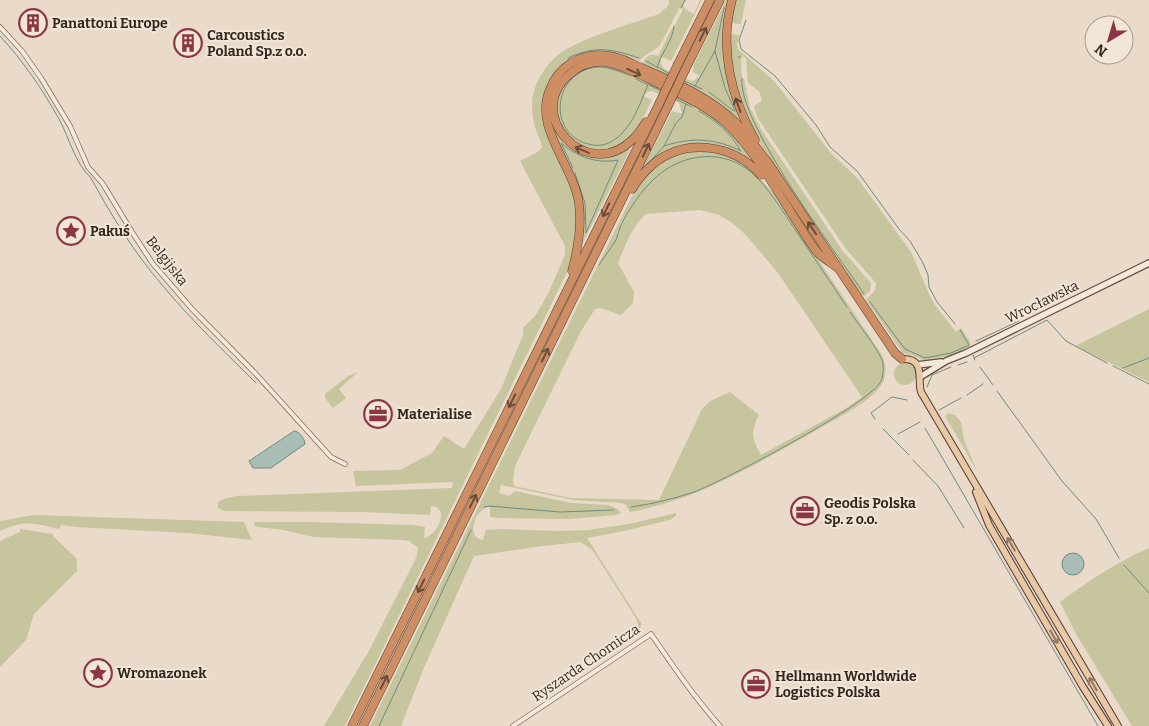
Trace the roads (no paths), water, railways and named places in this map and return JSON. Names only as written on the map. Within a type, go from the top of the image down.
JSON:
[{"type":"highway","points":[[352,726],[710,0]]},
{"type":"highway","points":[[363,726],[720,0]]},
{"type":"highway","points":[[732,0],[727,21],[728,63],[732,85],[741,114],[769,164],[895,353],[902,359]]},
{"type":"highway","points":[[564,295],[578,248],[581,225],[580,208],[577,192],[550,131],[546,116],[546,102],[554,80],[562,70],[572,63],[591,56],[615,57],[631,62],[702,98],[722,110],[739,126],[769,164]]},
{"type":"highway","points":[[659,104],[633,139],[614,151],[601,154],[581,150],[568,141],[557,126],[553,110],[559,86],[574,70],[597,62],[624,68],[697,103],[720,118],[745,144],[818,253],[839,269]]},
{"type":"highway","points":[[595,257],[606,241],[637,181],[660,159],[680,150],[710,147],[738,156],[758,170],[778,194]]},
{"type":"main road","points":[[902,359],[910,360],[920,370],[918,381],[921,392],[1118,726]]},
{"type":"main road","points":[[970,476],[989,525],[1083,688],[1108,726]]},
{"type":"street","name":"Belgijska","points":[[0,27],[22,51],[41,78],[70,126],[88,167],[103,184],[148,257],[192,309],[332,457],[345,464]]},
{"type":"street","name":"Wrocławska","points":[[946,361],[1149,263]]},
{"type":"street","points":[[917,365],[946,361]]},
{"type":"street","points":[[920,377],[946,361]]},
{"type":"street","name":"Ryszarda Chomicza","points":[[513,726],[651,634],[684,682],[720,726]]},
{"type":"waterway","points":[[681,8],[685,0]]},
{"type":"waterway","points":[[715,51],[724,8]]},
{"type":"waterway","points":[[746,20],[739,40],[741,49],[775,76],[816,125],[830,147],[857,171],[899,229],[910,241],[923,263],[928,275],[929,287],[937,302],[955,324]]},
{"type":"waterway","points":[[657,67],[674,26]]},
{"type":"waterway","points":[[0,36],[40,87],[60,121],[73,151],[85,172],[91,178],[133,248],[185,311],[256,383]]},
{"type":"waterway","points":[[568,58],[595,50],[620,52],[639,58]]},
{"type":"waterway","points":[[695,86],[715,51],[725,88],[735,111]]},
{"type":"waterway","points":[[646,61],[670,74]]},
{"type":"waterway","points":[[631,76],[598,67],[582,71],[571,80],[563,92],[560,105],[562,118],[567,130],[578,140],[593,145],[610,143],[617,138],[631,122],[648,85],[636,79]]},
{"type":"waterway","points":[[742,78],[744,98],[771,155],[812,220],[864,294]]},
{"type":"waterway","points":[[684,81],[702,89]]},
{"type":"waterway","points":[[649,85],[661,91]]},
{"type":"waterway","points":[[709,92],[734,111]]},
{"type":"waterway","points":[[676,99],[692,107]]},
{"type":"waterway","points":[[645,167],[664,146],[676,123],[682,117],[686,104]]},
{"type":"waterway","points":[[699,111],[722,128],[740,150]]},
{"type":"waterway","points":[[664,146],[684,141],[703,140],[722,143],[741,151]]},
{"type":"waterway","points":[[573,168],[561,143],[581,156],[602,161],[618,160],[586,233],[585,203],[575,173]]},
{"type":"waterway","points":[[599,265],[616,240],[621,225],[632,207],[644,189],[654,179],[675,164],[687,160],[699,157],[724,158],[736,162],[747,169],[764,186],[779,205],[847,307]]},
{"type":"waterway","points":[[870,302],[905,349],[925,358],[951,353],[969,345],[960,330]]},
{"type":"waterway","points":[[631,507],[678,497],[710,485],[796,440],[854,405],[874,390],[882,379],[882,360],[850,312]]},
{"type":"waterway","points":[[974,358],[1047,320],[1066,341],[1107,363]]},
{"type":"waterway","points":[[976,341],[1019,321]]},
{"type":"waterway","points":[[973,355],[975,360]]},
{"type":"waterway","points":[[1123,368],[1149,358]]},
{"type":"waterway","points":[[958,365],[967,362]]},
{"type":"waterway","points":[[1113,366],[1149,384]]},
{"type":"waterway","points":[[927,387],[932,375],[951,367]]},
{"type":"waterway","points":[[980,367],[993,385]]},
{"type":"waterway","points":[[967,395],[983,384]]},
{"type":"waterway","points":[[997,391],[1062,481],[1096,519],[1119,558]]},
{"type":"waterway","points":[[875,419],[871,413],[892,397],[907,400]]},
{"type":"waterway","points":[[939,410],[961,398]]},
{"type":"waterway","points":[[898,434],[920,422]]},
{"type":"waterway","points":[[925,428],[1098,726]]},
{"type":"waterway","points":[[883,429],[909,455]]},
{"type":"waterway","points":[[913,460],[938,486],[964,528]]},
{"type":"waterway","points":[[484,507],[560,512],[614,510]]},
{"type":"waterway","points":[[379,726],[471,530]]},
{"type":"waterway","points":[[1124,565],[1149,593]]},
{"type":"place","name":"Panattoni Europe","points":[[33,23]]},
{"type":"place","name":"Carcoustics Poland Sp.z o.o.","points":[[188,43]]},
{"type":"place","name":"Pakuś","points":[[71,231]]},
{"type":"place","name":"Materialise","points":[[378,414]]},
{"type":"place","name":"Geodis Polska Sp. z o.o.","points":[[805,511]]},
{"type":"place","name":"Wromazonek","points":[[98,673]]},
{"type":"place","name":"Hellmann Worldwide Logistics Polska","points":[[756,684]]}]
